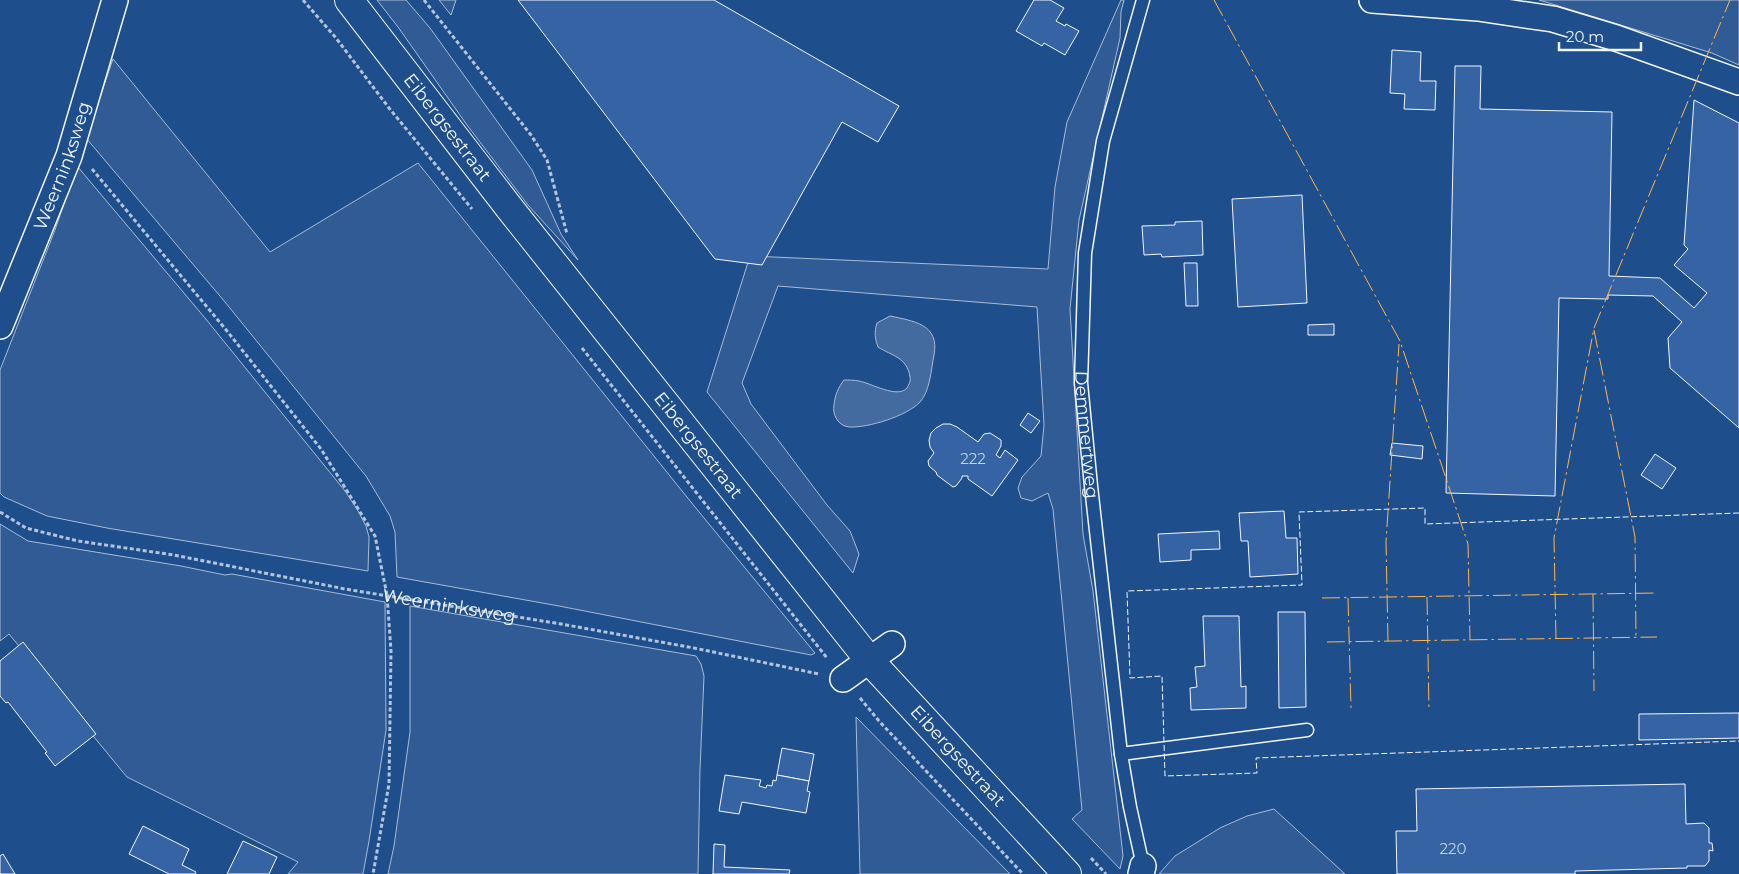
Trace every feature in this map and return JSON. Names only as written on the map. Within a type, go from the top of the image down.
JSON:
[{"type":"main road","name":"Eibergsestraat","points":[[349,0],[511,210],[870,661],[1067,874]]},
{"type":"street","name":"Weerninksweg","points":[[0,326],[40,230],[72,145],[115,0]]},
{"type":"street","points":[[1372,0],[1478,8],[1553,19],[1616,38],[1739,82]]},
{"type":"street","points":[[843,679],[892,644]]},
{"type":"lane","name":"Demmertweg","points":[[1142,870],[1121,754],[1081,383],[1085,253],[1103,141],[1143,0]]},
{"type":"lane","points":[[1121,754],[1307,730]]},
{"type":"path","points":[[424,0],[532,135],[547,160],[561,212]]},
{"type":"path","points":[[72,145],[227,331],[321,449],[375,536],[387,596],[391,651],[389,784],[373,874]]},
{"type":"path","name":"Weerninksweg","points":[[0,512],[26,528],[78,541],[174,555],[387,596],[684,646],[843,679]]},
{"type":"shaded area","points":[[377,0],[406,0],[430,28],[532,170],[561,234],[578,260],[528,205],[467,125]]},
{"type":"shaded area","points":[[439,0],[456,0],[451,15]]},
{"type":"shaded area","points":[[1121,0],[1124,0],[1121,12],[1120,38],[1079,220],[1070,309],[1083,534],[1093,591],[1123,856],[1120,869],[1072,819],[1082,810],[1053,509],[1048,493],[1032,501],[1021,498],[1018,488],[1022,477],[1041,456],[1044,425],[1037,307],[778,286],[742,383],[751,404],[827,505],[850,531],[859,554],[853,573],[707,392],[750,256],[1048,269],[1055,187],[1067,122]]},
{"type":"shaded area","points":[[1539,0],[1739,0],[1739,65],[1712,53]]},
{"type":"shaded area","points":[[113,59],[270,252],[418,163],[815,653],[811,655],[397,577],[395,532],[390,516],[366,476],[225,302],[86,138]]},
{"type":"shaded area","points":[[77,166],[205,318],[345,491],[366,526],[369,537],[368,571],[107,528],[47,516],[4,497],[0,493],[0,370],[55,230]]},
{"type":"shaded area","points":[[890,316],[916,322],[929,330],[933,337],[935,345],[934,355],[926,392],[920,402],[914,407],[897,416],[857,427],[845,426],[835,416],[834,408],[837,392],[844,380],[864,382],[897,392],[903,391],[909,384],[910,377],[906,365],[898,358],[878,347],[877,344],[875,332],[877,323]]},
{"type":"shaded area","points":[[0,524],[28,541],[225,575],[232,574],[385,602],[386,730],[363,874],[288,874],[298,862],[127,777],[9,634],[0,641]]},
{"type":"shaded area","points":[[410,606],[696,656],[701,664],[704,676],[698,874],[388,874],[394,846],[410,732]]},
{"type":"shaded area","points":[[856,717],[1010,874],[860,874]]},
{"type":"shaded area","points":[[1274,809],[1345,874],[1159,874],[1175,856],[1220,828],[1247,816]]},
{"type":"building","points":[[518,0],[714,0],[899,106],[878,142],[842,122],[762,265],[715,259]]},
{"type":"building","points":[[1034,0],[1050,0],[1064,8],[1056,21],[1079,31],[1065,55],[1044,43],[1042,46],[1016,31]]},
{"type":"building","points":[[1392,50],[1421,52],[1420,81],[1436,81],[1435,110],[1404,109],[1405,94],[1390,93]]},
{"type":"building","points":[[1455,66],[1481,66],[1480,109],[1612,112],[1609,276],[1660,278],[1694,308],[1707,293],[1674,265],[1688,249],[1684,245],[1694,100],[1739,123],[1739,428],[1670,368],[1668,338],[1682,322],[1653,296],[1608,295],[1608,299],[1559,298],[1555,496],[1446,493]]},
{"type":"building","points":[[1302,195],[1307,303],[1238,307],[1232,199]]},
{"type":"building","points":[[1202,221],[1203,255],[1162,257],[1161,254],[1144,255],[1142,226],[1175,225],[1175,222]]},
{"type":"building","points":[[1184,263],[1197,263],[1198,306],[1186,306]]},
{"type":"building","points":[[1334,324],[1334,335],[1308,335],[1308,325]]},
{"type":"building","points":[[1028,413],[1040,421],[1031,433],[1020,425]]},
{"type":"building","points":[[943,424],[957,427],[978,442],[984,434],[990,433],[1001,440],[1001,446],[996,455],[1000,458],[1005,450],[1018,460],[992,496],[968,479],[968,476],[962,476],[956,486],[953,487],[937,475],[929,466],[928,461],[934,453],[930,447],[931,433]]},
{"type":"building","points":[[1392,443],[1423,446],[1422,459],[1390,455]]},
{"type":"building","points":[[1655,454],[1676,468],[1662,489],[1641,475]]},
{"type":"building","points":[[1284,511],[1286,538],[1297,538],[1298,574],[1250,577],[1248,541],[1241,541],[1239,513]]},
{"type":"building","points":[[1219,531],[1220,549],[1191,550],[1191,560],[1160,562],[1158,534]]},
{"type":"building","points":[[1278,612],[1305,612],[1306,707],[1279,708]]},
{"type":"building","points":[[1203,616],[1239,616],[1241,687],[1246,686],[1246,708],[1191,710],[1190,688],[1197,687],[1195,667],[1205,666]]},
{"type":"building","points":[[23,642],[96,734],[55,766],[45,753],[47,752],[8,702],[6,703],[0,696],[0,661]]},
{"type":"building","points":[[1739,713],[1739,738],[1639,740],[1639,714]]},
{"type":"building","points":[[782,748],[814,754],[809,781],[777,775]]},
{"type":"building","points":[[725,775],[761,780],[759,786],[766,788],[767,785],[772,786],[773,780],[776,781],[777,775],[809,781],[807,791],[810,792],[806,813],[742,802],[739,814],[719,811]]},
{"type":"building","points":[[1685,784],[1686,824],[1704,823],[1709,828],[1709,843],[1712,843],[1713,851],[1709,850],[1709,861],[1705,866],[1575,871],[1575,874],[1397,874],[1396,831],[1417,831],[1416,789]]},
{"type":"building","points":[[143,826],[189,849],[182,865],[196,872],[195,874],[169,874],[129,854]]},
{"type":"building","points":[[243,841],[277,857],[269,874],[227,874]]},
{"type":"building","points":[[714,844],[725,845],[724,867],[790,870],[789,874],[713,874]]},
{"type":"building","points":[[3,854],[15,874],[0,874],[0,856]]},
{"type":"fence","points":[[1739,513],[1425,524],[1425,508],[1299,512],[1302,585],[1127,591],[1130,678],[1162,676],[1165,776],[1257,773],[1256,758],[1739,741]]},
{"type":"power","points":[[1214,0],[1400,341],[1468,544],[1470,640]]},
{"type":"power","points":[[1556,638],[1554,538],[1594,328],[1730,0]]},
{"type":"power","points":[[1594,330],[1635,537],[1636,637]]},
{"type":"power","points":[[1388,641],[1386,542],[1399,344]]},
{"type":"power","points":[[1322,598],[1657,593]]},
{"type":"power","points":[[1593,594],[1594,691]]},
{"type":"power","points":[[1427,597],[1429,710]]},
{"type":"power","points":[[1348,598],[1351,708]]},
{"type":"power","points":[[1327,642],[1657,637]]}]
